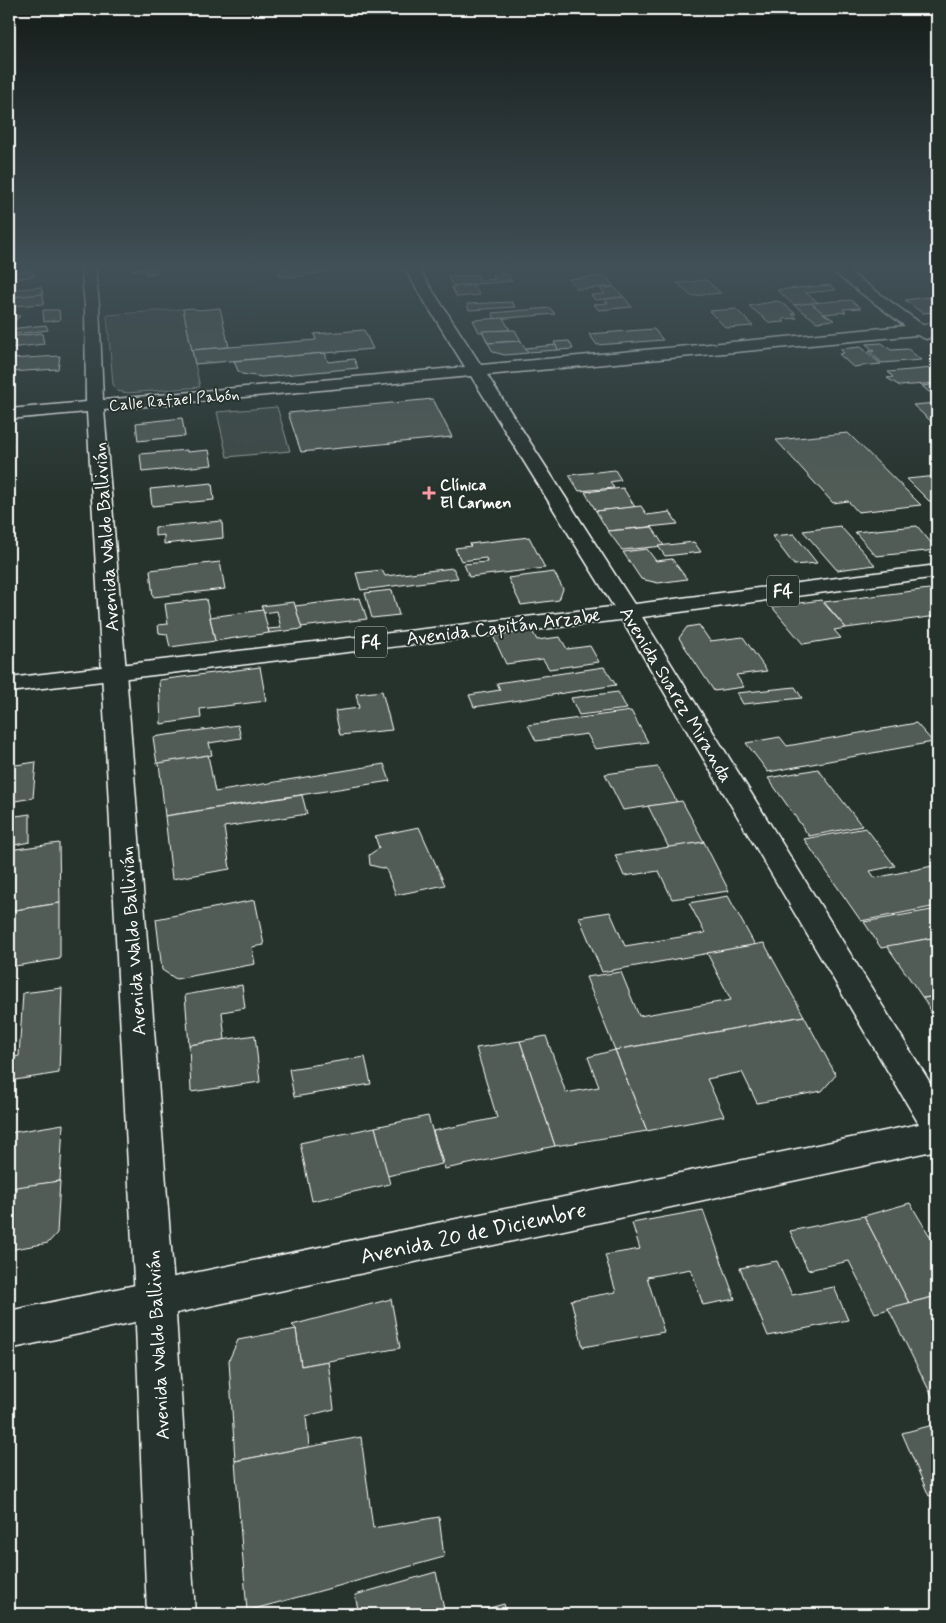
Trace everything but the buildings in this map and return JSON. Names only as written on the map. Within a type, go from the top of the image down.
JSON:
[{"type":"main road","name":"Avenida Waldo Ballivián","points":[[93,344],[95,406],[155,1299],[171,1614]]},
{"type":"main road","name":"Avenida Suarez Miranda","points":[[459,344],[628,612],[937,1124]]},
{"type":"main road","name":"Calle Rafael Pabón","points":[[9,414],[770,344]]},
{"type":"main road","name":"Avenida Capitán Arzabe","points":[[9,685],[628,612],[937,570]]},
{"type":"main road","name":"Avenida 20 de Diciembre","points":[[9,1330],[937,1135]]},
{"type":"shaded area","points":[[109,344],[191,344],[200,387],[128,393],[117,391],[113,384]]},
{"type":"shaded area","points":[[277,407],[290,451],[227,457],[217,412]]},
{"type":"place","name":"Clínica El Carmen","points":[[429,493]]}]
